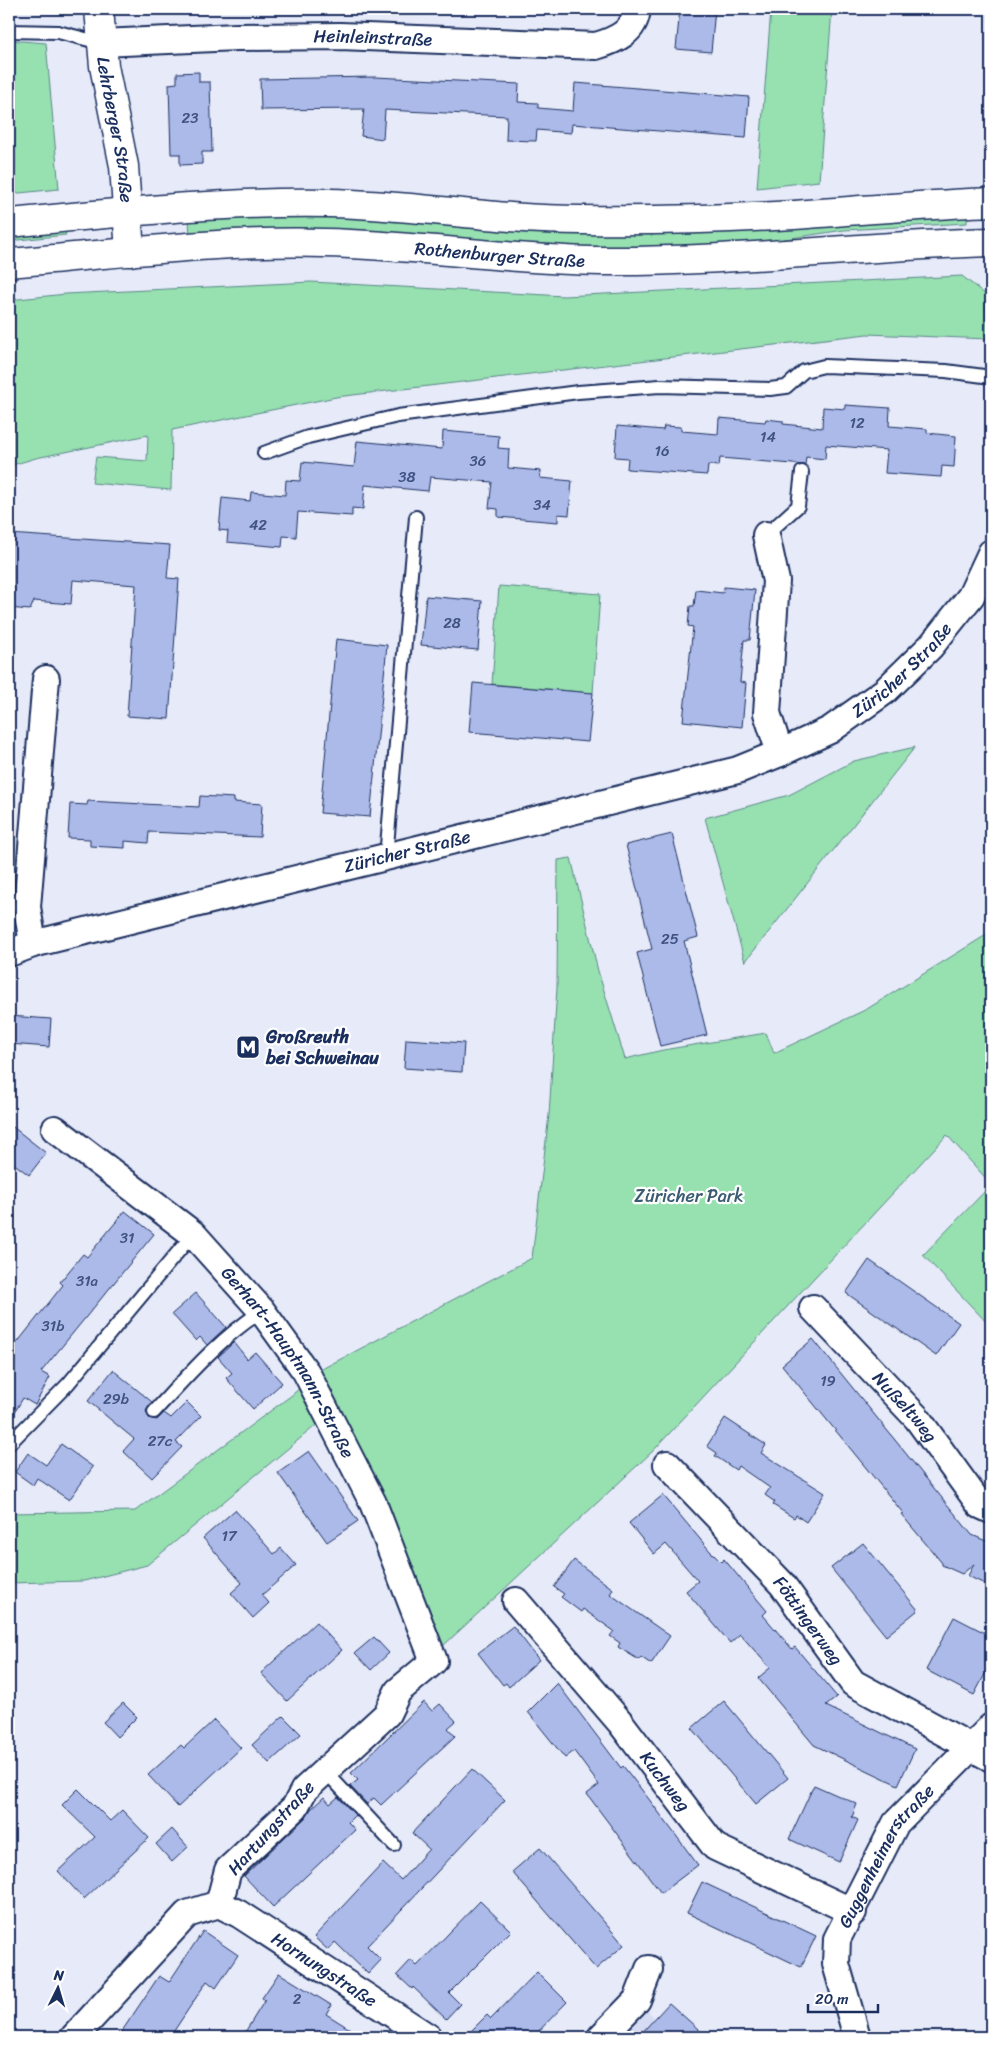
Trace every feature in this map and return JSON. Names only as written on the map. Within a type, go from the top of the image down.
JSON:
[{"type":"main road","name":"Lehrberger Straße","points":[[99,9],[101,43],[108,88],[124,166],[129,212],[130,252]]},
{"type":"main road","points":[[9,223],[231,204],[310,202],[412,207],[546,220],[669,220],[792,215],[991,202]]},
{"type":"main road","name":"Rothenburger Straße","points":[[9,263],[243,244],[322,243],[399,247],[524,259],[641,261],[769,256],[991,242]]},
{"type":"street","name":"Heinleinstraße","points":[[101,43],[236,37],[340,36],[596,46],[618,39],[637,14]]},
{"type":"street","points":[[766,535],[776,581],[767,713],[780,753]]},
{"type":"street","name":"Züricher Straße","points":[[9,953],[33,944],[264,885],[386,857],[738,770],[780,753],[830,730],[885,690],[981,601],[991,553]]},
{"type":"street","points":[[33,944],[27,907],[46,679]]},
{"type":"street","name":"Gerhart-Hauptmann-Straße","points":[[54,1130],[193,1234],[262,1311],[306,1372],[373,1503],[434,1661]]},
{"type":"street","name":"Nußeltweg","points":[[813,1308],[918,1418],[980,1505],[991,1510]]},
{"type":"street","name":"Föttingerweg","points":[[667,1464],[782,1584],[854,1683],[980,1753]]},
{"type":"street","name":"Kuchweg","points":[[516,1600],[620,1722],[715,1847],[853,1912]]},
{"type":"street","name":"Hartungstraße","points":[[219,1904],[228,1870],[295,1807],[304,1790],[387,1714],[398,1691],[434,1661]]},
{"type":"street","name":"Guggenheimerstraße","points":[[857,2037],[836,1964],[837,1939],[853,1912],[896,1823],[980,1753],[991,1727]]},
{"type":"street","points":[[74,2037],[187,1914],[219,1904]]},
{"type":"street","name":"Hornungstraße","points":[[219,1904],[240,1914],[428,2037]]},
{"type":"street","points":[[601,2037],[637,2000],[649,1969]]},
{"type":"lane","points":[[9,31],[58,32],[101,43]]},
{"type":"lane","points":[[264,452],[308,437],[398,416],[578,392],[651,387],[770,389],[786,387],[804,371],[824,366],[946,371],[991,377]]},
{"type":"lane","points":[[766,535],[798,506],[802,472]]},
{"type":"lane","points":[[386,857],[416,517]]},
{"type":"lane","points":[[9,1444],[68,1384],[193,1234]]},
{"type":"lane","points":[[154,1412],[211,1350],[234,1330],[262,1311]]},
{"type":"lane","points":[[325,1771],[394,1845]]},
{"type":"shaded area","points":[[643,2007],[655,2018],[677,2037],[612,2037]]},
{"type":"green space","points":[[771,9],[832,9],[819,181],[757,188]]},
{"type":"green space","points":[[9,40],[46,43],[59,189],[9,194]]},
{"type":"green space","points":[[246,215],[967,215],[967,223],[844,230],[727,248],[588,249],[190,236],[189,219]]},
{"type":"green space","points":[[64,228],[66,235],[9,241],[9,233]]},
{"type":"green space","points":[[962,276],[985,294],[988,339],[867,334],[336,397],[172,430],[171,490],[92,483],[96,457],[147,461],[148,435],[36,458],[9,466],[9,300],[66,294],[311,282],[564,296]]},
{"type":"green space","points":[[499,586],[600,594],[593,693],[492,684]]},
{"type":"green space","points":[[915,747],[745,962],[705,818],[789,795],[854,761]]},
{"type":"green space","name":"Züricher Park","points":[[571,858],[598,971],[625,1059],[663,1050],[766,1033],[774,1053],[867,1009],[991,932],[991,1184],[947,1135],[653,1451],[443,1646],[337,1408],[147,1565],[84,1581],[9,1583],[9,1513],[135,1511],[292,1395],[320,1370],[532,1258],[549,1115],[557,988],[558,860]]},
{"type":"green space","points":[[991,1185],[991,1327],[923,1255]]},
{"type":"building","points":[[680,9],[715,9],[711,52],[676,49]]},
{"type":"building","points":[[199,72],[199,82],[210,82],[212,152],[202,152],[202,164],[180,165],[180,154],[171,154],[169,84],[177,83],[177,73]]},
{"type":"building","points":[[375,77],[519,84],[518,102],[538,103],[538,108],[573,111],[575,83],[749,97],[746,138],[572,124],[571,133],[537,130],[536,141],[506,140],[507,116],[385,110],[383,139],[361,136],[364,109],[261,110],[260,79]]},
{"type":"building","points":[[845,405],[890,408],[889,426],[927,429],[927,433],[956,436],[954,467],[942,466],[941,477],[885,473],[887,450],[826,445],[825,459],[806,457],[805,465],[720,458],[719,466],[708,465],[707,475],[627,469],[628,458],[615,457],[617,426],[663,430],[664,426],[681,427],[681,431],[718,434],[719,418],[765,422],[766,419],[783,421],[783,424],[822,428],[823,407],[845,409]]},
{"type":"building","points":[[443,431],[499,436],[498,448],[509,449],[508,468],[541,471],[540,478],[572,481],[569,515],[558,514],[558,522],[498,517],[498,509],[489,508],[492,482],[430,477],[428,491],[365,485],[363,509],[352,508],[352,516],[298,512],[296,537],[283,536],[282,547],[227,542],[228,531],[219,530],[222,498],[250,501],[251,492],[285,495],[286,480],[300,481],[302,462],[354,467],[357,441],[442,449]]},
{"type":"building","points":[[9,534],[170,545],[167,578],[179,579],[169,719],[127,716],[136,585],[73,580],[71,604],[34,601],[30,610],[9,608]]},
{"type":"building","points":[[724,587],[755,590],[750,640],[744,640],[740,682],[746,683],[742,727],[683,721],[693,627],[688,626],[690,606],[694,606],[696,590],[723,593]]},
{"type":"building","points":[[426,596],[482,601],[478,650],[421,645]]},
{"type":"building","points":[[336,639],[387,645],[370,817],[320,813]]},
{"type":"building","points":[[473,683],[593,693],[588,742],[469,732]]},
{"type":"building","points":[[200,796],[234,798],[234,802],[262,804],[260,837],[149,832],[148,843],[125,841],[125,848],[90,846],[90,839],[68,838],[70,804],[87,805],[88,801],[199,807]]},
{"type":"building","points":[[672,834],[698,937],[684,941],[707,1035],[660,1046],[637,953],[652,949],[626,845]]},
{"type":"building","points":[[9,1016],[51,1019],[49,1047],[9,1044]]},
{"type":"building","points":[[406,1039],[464,1043],[462,1072],[404,1068]]},
{"type":"building","points":[[9,1124],[46,1153],[29,1175],[9,1160]]},
{"type":"building","points":[[125,1211],[154,1234],[41,1372],[50,1377],[35,1405],[23,1398],[9,1422],[9,1353],[63,1285],[60,1282],[83,1254],[87,1257]]},
{"type":"building","points":[[869,1260],[959,1323],[936,1356],[846,1293]]},
{"type":"building","points":[[196,1293],[226,1327],[207,1345],[200,1337],[196,1341],[172,1314]]},
{"type":"building","points":[[813,1339],[972,1535],[986,1541],[991,1532],[991,1587],[968,1576],[974,1564],[962,1574],[942,1565],[901,1514],[903,1513],[782,1365]]},
{"type":"building","points":[[234,1342],[247,1359],[255,1352],[282,1383],[253,1409],[226,1378],[232,1373],[218,1357]]},
{"type":"building","points":[[113,1370],[152,1402],[146,1411],[149,1418],[157,1420],[164,1413],[171,1418],[187,1402],[201,1416],[176,1442],[182,1447],[152,1478],[123,1451],[134,1439],[88,1401]]},
{"type":"building","points":[[725,1418],[766,1445],[761,1453],[825,1493],[806,1522],[796,1515],[794,1518],[773,1505],[775,1502],[765,1495],[770,1488],[738,1466],[736,1470],[715,1456],[717,1453],[707,1446]]},
{"type":"building","points":[[61,1444],[93,1467],[69,1500],[37,1478],[33,1485],[15,1472],[28,1453],[46,1465]]},
{"type":"building","points":[[309,1451],[358,1521],[327,1542],[278,1473]]},
{"type":"building","points":[[663,1495],[710,1551],[721,1562],[724,1559],[767,1611],[763,1615],[792,1649],[795,1647],[837,1697],[826,1706],[915,1749],[898,1785],[814,1745],[758,1678],[770,1668],[740,1634],[730,1643],[686,1591],[698,1581],[666,1544],[654,1554],[629,1523]]},
{"type":"building","points":[[235,1510],[274,1554],[281,1548],[296,1565],[262,1595],[269,1603],[253,1618],[231,1593],[242,1583],[203,1538]]},
{"type":"building","points":[[863,1543],[918,1610],[886,1636],[831,1568]]},
{"type":"building","points":[[574,1560],[613,1589],[610,1594],[670,1636],[651,1664],[641,1657],[639,1660],[618,1647],[620,1643],[610,1636],[614,1631],[583,1609],[581,1612],[561,1597],[564,1594],[554,1587]]},
{"type":"building","points":[[954,1617],[991,1636],[991,1663],[974,1695],[926,1670]]},
{"type":"building","points":[[316,1622],[342,1650],[287,1701],[261,1673]]},
{"type":"building","points":[[513,1626],[539,1660],[509,1687],[506,1683],[503,1685],[478,1653]]},
{"type":"building","points":[[374,1637],[389,1653],[371,1670],[355,1653]]},
{"type":"building","points":[[557,1683],[621,1768],[623,1766],[648,1798],[698,1865],[661,1893],[587,1794],[599,1785],[574,1751],[565,1758],[528,1712]]},
{"type":"building","points":[[724,1701],[788,1778],[756,1804],[692,1728]]},
{"type":"building","points":[[424,1702],[432,1711],[440,1704],[456,1721],[448,1728],[455,1736],[381,1805],[374,1798],[367,1804],[350,1786],[358,1780],[351,1773]]},
{"type":"building","points":[[123,1703],[137,1717],[117,1737],[103,1722]]},
{"type":"building","points":[[283,1716],[301,1734],[269,1763],[252,1745]]},
{"type":"building","points":[[214,1720],[241,1748],[178,1807],[148,1775],[181,1745],[184,1748]]},
{"type":"building","points":[[472,1769],[505,1800],[367,1946],[381,1960],[368,1974],[335,1942],[328,1950],[314,1937],[383,1863],[401,1880],[429,1849],[412,1833]]},
{"type":"building","points":[[814,1785],[857,1804],[852,1817],[858,1820],[839,1862],[789,1839]]},
{"type":"building","points":[[78,1789],[110,1821],[122,1810],[149,1838],[84,1899],[58,1871],[95,1837],[62,1805]]},
{"type":"building","points":[[324,1797],[330,1804],[338,1797],[355,1815],[348,1822],[355,1830],[273,1907],[244,1876],[305,1818],[311,1809]]},
{"type":"building","points":[[172,1829],[188,1847],[172,1862],[156,1844]]},
{"type":"building","points":[[540,1848],[624,1945],[596,1969],[512,1872]]},
{"type":"building","points":[[702,1882],[816,1936],[801,1967],[687,1913]]},
{"type":"building","points":[[480,1901],[511,1931],[449,1993],[460,2004],[446,2019],[413,1987],[412,1989],[397,1975],[411,1960],[417,1966]]},
{"type":"building","points":[[203,1931],[238,1955],[216,1988],[207,1981],[170,2037],[118,2037],[159,1976],[169,1982]]},
{"type":"building","points":[[537,1972],[567,2002],[533,2037],[465,2037],[487,2015],[491,2019]]},
{"type":"building","points":[[279,1973],[331,2005],[326,2014],[363,2037],[242,2037],[265,2000],[262,1998]]},
{"type":"building","points":[[669,2003],[707,2037],[638,2037]]},
{"type":"place","name":"Großreuth bei Schweinau","points":[[248,1047]]}]
